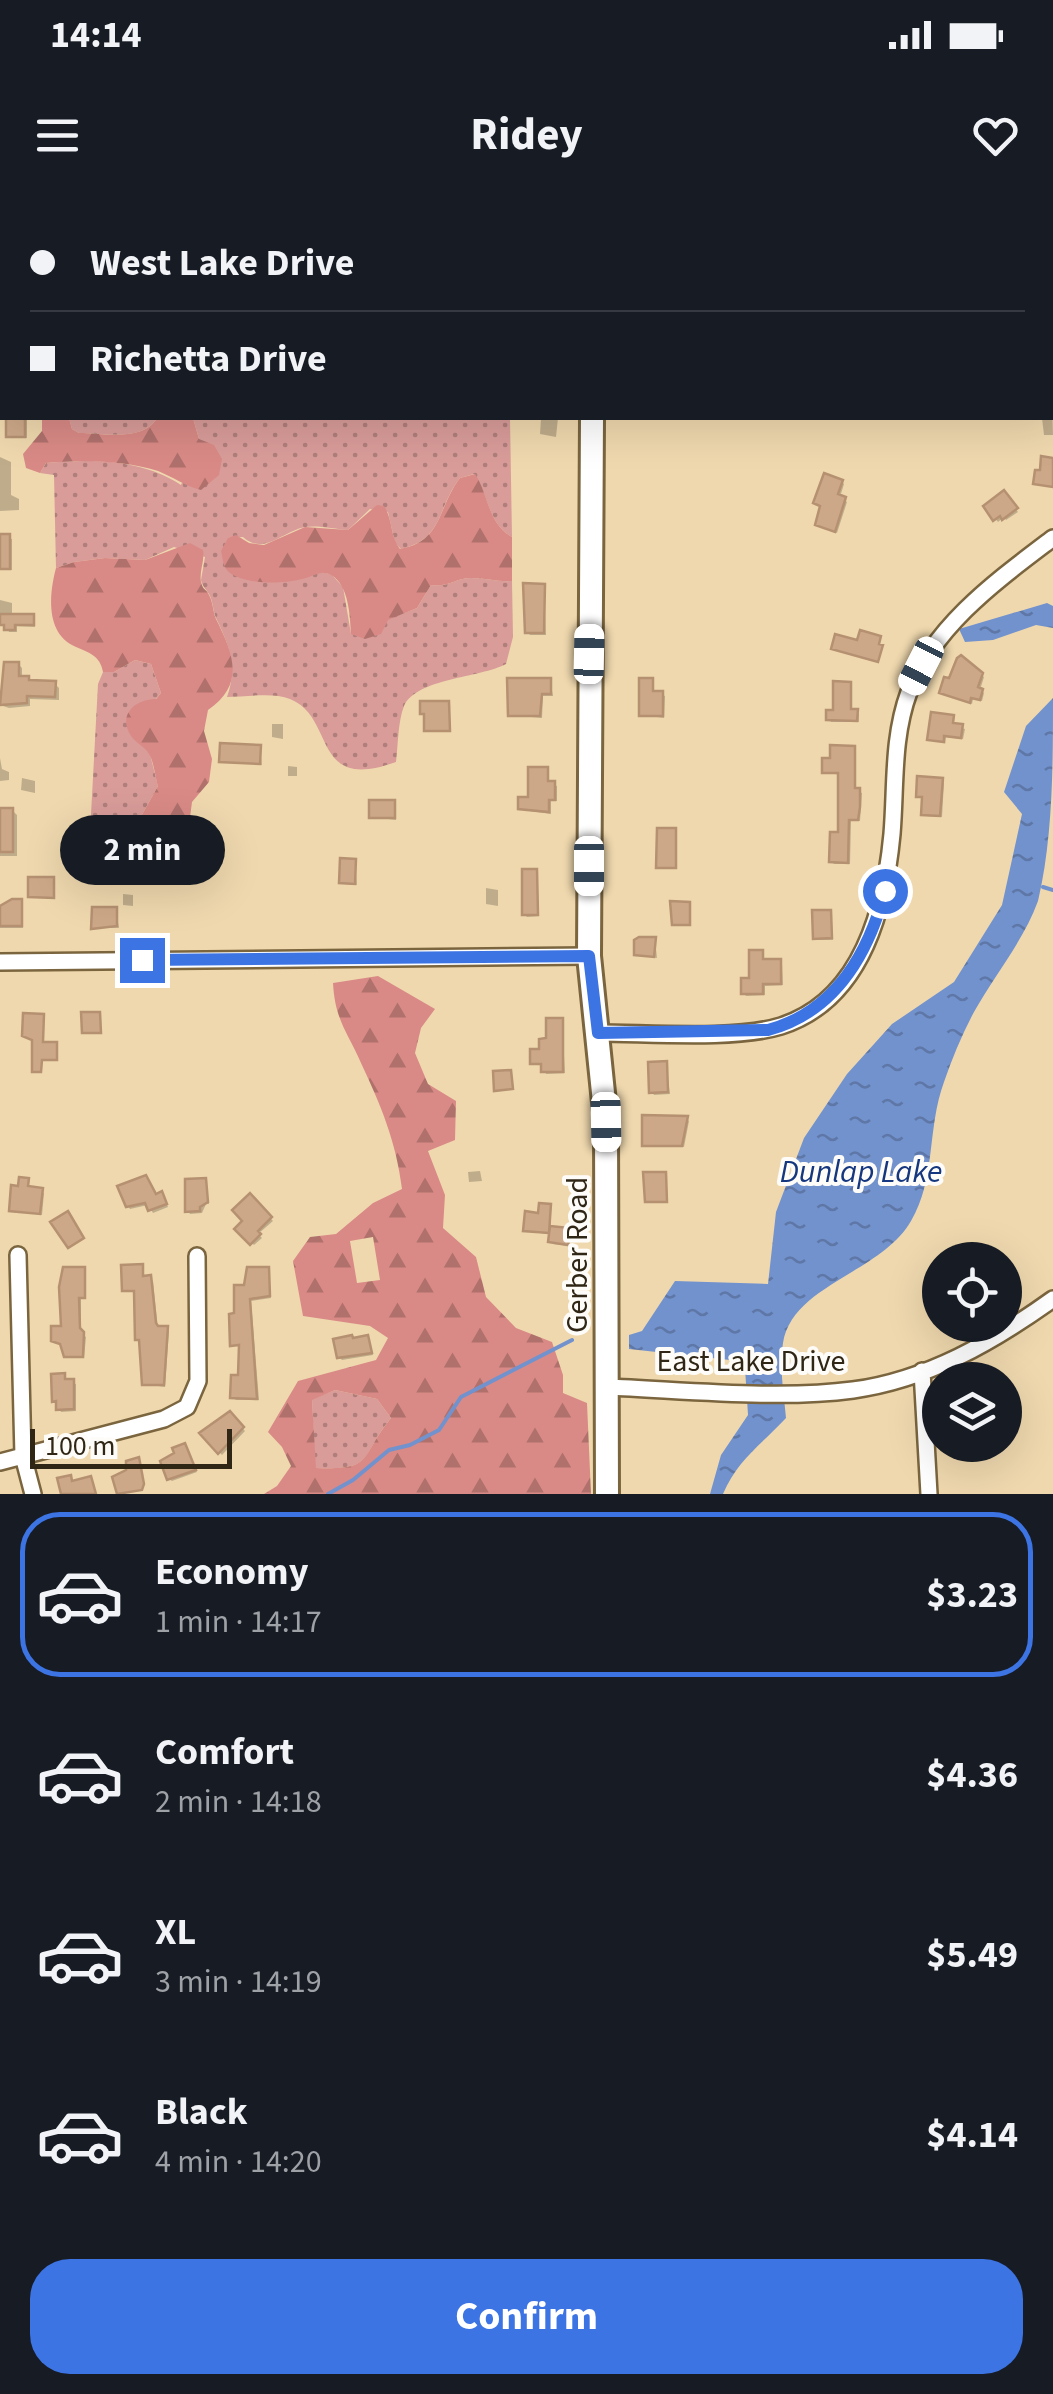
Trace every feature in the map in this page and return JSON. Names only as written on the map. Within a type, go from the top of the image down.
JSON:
[{"type":"street","name":"Gerber Road","points":[[592,420],[589,956],[606,1122],[607,1494]]},
{"type":"street","points":[[598,1033],[768,1030],[805,1015],[831,996],[868,942],[885,891],[896,744],[910,688],[921,666],[955,621],[1053,538]]},
{"type":"street","points":[[0,962],[589,956]]},
{"type":"street","points":[[18,1255],[23,1456],[33,1494]]},
{"type":"street","points":[[0,1462],[164,1418],[187,1407],[198,1381],[197,1256]]},
{"type":"street","name":"East Lake Drive","points":[[945,1362],[987,1344],[1053,1300]]},
{"type":"street","name":"East Lake Drive","points":[[608,1387],[744,1392],[853,1390],[922,1372]]},
{"type":"street","points":[[927,1462],[929,1494]]},
{"type":"shaded area","points":[[70,420],[156,420],[151,426],[132,433],[79,433],[72,429]]},
{"type":"shaded area","points":[[194,420],[510,420],[512,537],[493,517],[474,474],[460,478],[425,538],[401,549],[395,543],[388,512],[370,509],[348,530],[305,527],[258,544],[243,537],[228,538],[332,575],[343,587],[351,634],[417,608],[431,585],[471,578],[512,581],[513,637],[506,664],[435,684],[411,697],[402,712],[396,762],[369,769],[350,768],[337,761],[328,749],[305,708],[290,699],[267,695],[227,697],[232,675],[230,656],[201,580],[205,557],[174,547],[145,560],[105,558],[56,568],[54,475],[40,473],[46,463],[116,463],[150,470],[181,485],[199,439]]},
{"type":"shaded area","points":[[135,660],[151,664],[161,693],[128,730],[150,754],[158,786],[139,820],[131,854],[106,858],[93,848],[90,833],[98,684],[103,672],[114,672]]},
{"type":"shaded area","points":[[335,1390],[377,1399],[391,1418],[357,1464],[315,1468],[312,1399]]},
{"type":"green space","points":[[42,420],[70,420],[72,429],[79,433],[111,435],[142,430],[156,420],[194,420],[199,439],[214,445],[222,459],[219,475],[201,490],[158,471],[117,463],[46,463],[40,473],[26,468],[23,454],[42,431]]},
{"type":"green space","points":[[475,474],[493,517],[512,537],[512,581],[471,578],[431,585],[417,608],[388,620],[381,634],[365,639],[351,634],[345,593],[328,574],[258,582],[238,577],[225,566],[221,551],[228,538],[236,535],[249,543],[264,545],[305,527],[348,530],[377,505],[387,511],[400,549],[414,545],[432,531],[460,478]]},
{"type":"green space","points":[[190,543],[203,550],[201,582],[233,668],[228,690],[208,710],[204,731],[212,759],[209,782],[192,802],[192,856],[184,870],[170,878],[146,872],[131,854],[139,820],[158,786],[151,757],[131,736],[126,721],[136,705],[156,699],[161,693],[151,664],[135,660],[114,672],[103,672],[97,658],[59,633],[51,601],[56,568],[105,558],[145,560]]},
{"type":"green space","points":[[378,976],[435,1009],[421,1028],[415,1053],[428,1084],[456,1101],[455,1140],[428,1151],[445,1195],[443,1228],[476,1257],[486,1297],[516,1328],[552,1342],[563,1375],[563,1393],[587,1403],[591,1494],[264,1494],[277,1486],[291,1466],[282,1447],[268,1432],[298,1381],[376,1360],[388,1338],[370,1326],[303,1316],[293,1261],[310,1237],[336,1234],[373,1203],[402,1189],[387,1124],[339,1016],[333,983]],"holes":[[[373,1237],[380,1280],[357,1283],[350,1241]],[[335,1390],[377,1399],[391,1418],[357,1464],[316,1468],[312,1400]]]},
{"type":"water","points":[[1047,603],[1053,606],[1053,628],[1036,625],[993,640],[965,642],[959,629]]},
{"type":"water","name":"Dunlap Lake","points":[[1053,698],[1049,827],[1038,901],[1017,944],[974,1012],[954,1056],[939,1099],[919,1205],[897,1239],[820,1293],[790,1323],[782,1361],[786,1418],[743,1462],[723,1494],[710,1494],[721,1455],[748,1415],[745,1368],[730,1360],[629,1349],[629,1335],[642,1331],[675,1281],[768,1284],[776,1212],[804,1138],[847,1074],[892,1024],[954,982],[1002,905],[1022,814],[1004,792],[1026,726]]},
{"type":"building","points":[[6,420],[25,420],[25,437],[6,437]]},
{"type":"building","points":[[1041,456],[1053,458],[1053,487],[1033,484]]},
{"type":"building","points":[[824,473],[843,480],[838,494],[846,497],[835,532],[815,525],[820,506],[813,503]]},
{"type":"building","points":[[1004,490],[1018,508],[1002,520],[1000,516],[993,521],[983,506]]},
{"type":"building","points":[[0,534],[10,534],[10,569],[0,569]]},
{"type":"building","points":[[523,583],[545,584],[544,633],[525,633]]},
{"type":"building","points":[[0,614],[34,614],[34,625],[15,625],[15,630],[4,630]]},
{"type":"building","points":[[860,630],[881,636],[879,644],[883,645],[878,662],[831,649],[835,634],[857,640]]},
{"type":"building","points":[[961,655],[983,673],[978,687],[983,689],[980,700],[971,698],[970,703],[939,693],[944,677],[949,678]]},
{"type":"building","points":[[4,662],[19,662],[19,676],[29,676],[29,680],[56,681],[55,697],[27,696],[27,703],[0,705]]},
{"type":"building","points":[[507,678],[551,678],[551,694],[542,694],[540,716],[508,716]]},
{"type":"building","points":[[639,678],[653,678],[653,691],[663,691],[663,716],[639,716]]},
{"type":"building","points":[[833,681],[851,682],[851,709],[858,709],[857,721],[826,720],[826,710],[833,710]]},
{"type":"building","points":[[420,701],[449,701],[450,731],[424,731]]},
{"type":"building","points":[[931,712],[954,715],[953,723],[963,724],[961,738],[927,740]]},
{"type":"building","points":[[220,743],[261,745],[260,764],[219,762]]},
{"type":"building","points":[[830,745],[855,746],[855,788],[860,788],[860,807],[858,820],[849,820],[848,863],[829,862],[830,832],[838,832],[838,773],[822,773],[822,758],[830,758]]},
{"type":"building","points":[[528,767],[548,767],[548,781],[555,781],[555,800],[549,800],[549,812],[518,809],[518,797],[528,797]]},
{"type":"building","points":[[917,776],[943,778],[940,816],[921,815],[922,797],[916,797]]},
{"type":"building","points":[[369,800],[395,800],[395,818],[369,818]]},
{"type":"building","points":[[0,808],[13,808],[13,852],[0,852]]},
{"type":"building","points":[[657,828],[676,828],[676,868],[656,868]]},
{"type":"building","points":[[340,858],[356,859],[355,884],[339,883]]},
{"type":"building","points":[[522,869],[537,869],[538,915],[522,915]]},
{"type":"building","points":[[28,877],[54,877],[54,898],[28,897]]},
{"type":"building","points":[[12,899],[22,899],[22,926],[0,926],[0,906]]},
{"type":"building","points":[[670,901],[690,902],[690,925],[672,925]]},
{"type":"building","points":[[92,907],[117,907],[117,926],[91,929]]},
{"type":"building","points":[[812,910],[831,910],[832,938],[813,939]]},
{"type":"building","points":[[656,937],[654,957],[634,955],[634,940]]},
{"type":"building","points":[[749,950],[763,950],[763,959],[781,959],[781,984],[763,984],[763,994],[741,994],[741,978],[749,978]]},
{"type":"building","points":[[81,1012],[100,1012],[101,1033],[82,1033]]},
{"type":"building","points":[[23,1013],[44,1014],[43,1042],[57,1042],[57,1060],[42,1060],[41,1072],[32,1072],[32,1040],[22,1036]]},
{"type":"building","points":[[546,1018],[563,1018],[563,1072],[541,1072],[541,1064],[530,1064],[530,1049],[539,1049],[539,1039],[546,1038]]},
{"type":"building","points":[[667,1061],[668,1092],[649,1093],[648,1062]]},
{"type":"building","points":[[511,1070],[513,1089],[494,1091],[493,1071]]},
{"type":"building","points":[[642,1115],[688,1116],[682,1146],[642,1146]]},
{"type":"building","points":[[643,1172],[666,1172],[667,1202],[645,1202]]},
{"type":"building","points":[[146,1175],[156,1194],[162,1191],[167,1204],[148,1211],[145,1203],[126,1207],[117,1186]]},
{"type":"building","points":[[19,1177],[29,1178],[28,1186],[43,1188],[40,1214],[9,1211],[11,1185],[18,1186]]},
{"type":"building","points":[[206,1178],[208,1202],[200,1211],[185,1212],[185,1179]]},
{"type":"building","points":[[250,1193],[272,1217],[250,1245],[234,1229],[242,1221],[232,1210]]},
{"type":"building","points":[[539,1203],[551,1204],[549,1233],[523,1231],[525,1211],[538,1213]]},
{"type":"building","points":[[68,1211],[84,1238],[68,1248],[50,1222]]},
{"type":"building","points":[[550,1226],[570,1228],[568,1245],[548,1242]]},
{"type":"building","points":[[143,1264],[143,1276],[151,1275],[156,1323],[168,1326],[164,1385],[142,1385],[139,1340],[135,1340],[134,1291],[122,1291],[121,1265]]},
{"type":"building","points":[[63,1267],[85,1267],[85,1298],[79,1298],[83,1357],[64,1357],[60,1344],[51,1341],[51,1326],[61,1326],[59,1287]]},
{"type":"building","points":[[247,1267],[269,1267],[270,1296],[250,1299],[257,1399],[230,1398],[231,1375],[238,1375],[239,1345],[230,1346],[229,1314],[234,1313],[234,1285],[244,1285]]},
{"type":"building","points":[[368,1335],[372,1353],[337,1358],[333,1339]]},
{"type":"building","points":[[65,1373],[65,1379],[74,1379],[74,1409],[56,1410],[51,1374]]},
{"type":"building","points":[[230,1411],[244,1427],[218,1454],[199,1433]]},
{"type":"building","points":[[185,1443],[196,1470],[167,1480],[160,1461],[174,1453],[172,1448]]},
{"type":"building","points":[[139,1457],[142,1490],[117,1494],[112,1477],[126,1470],[126,1461]]},
{"type":"building","points":[[71,1475],[72,1481],[91,1476],[96,1494],[61,1494],[57,1478]]},
{"type":"waterway","points":[[1043,887],[1053,890]]},
{"type":"waterway","points":[[328,1494],[353,1480],[389,1450],[410,1445],[439,1430],[461,1397],[572,1340]]},
{"type":"route","points":[[142,960],[589,956],[598,1033],[768,1030],[814,1010],[848,976],[868,942],[885,891]]}]
